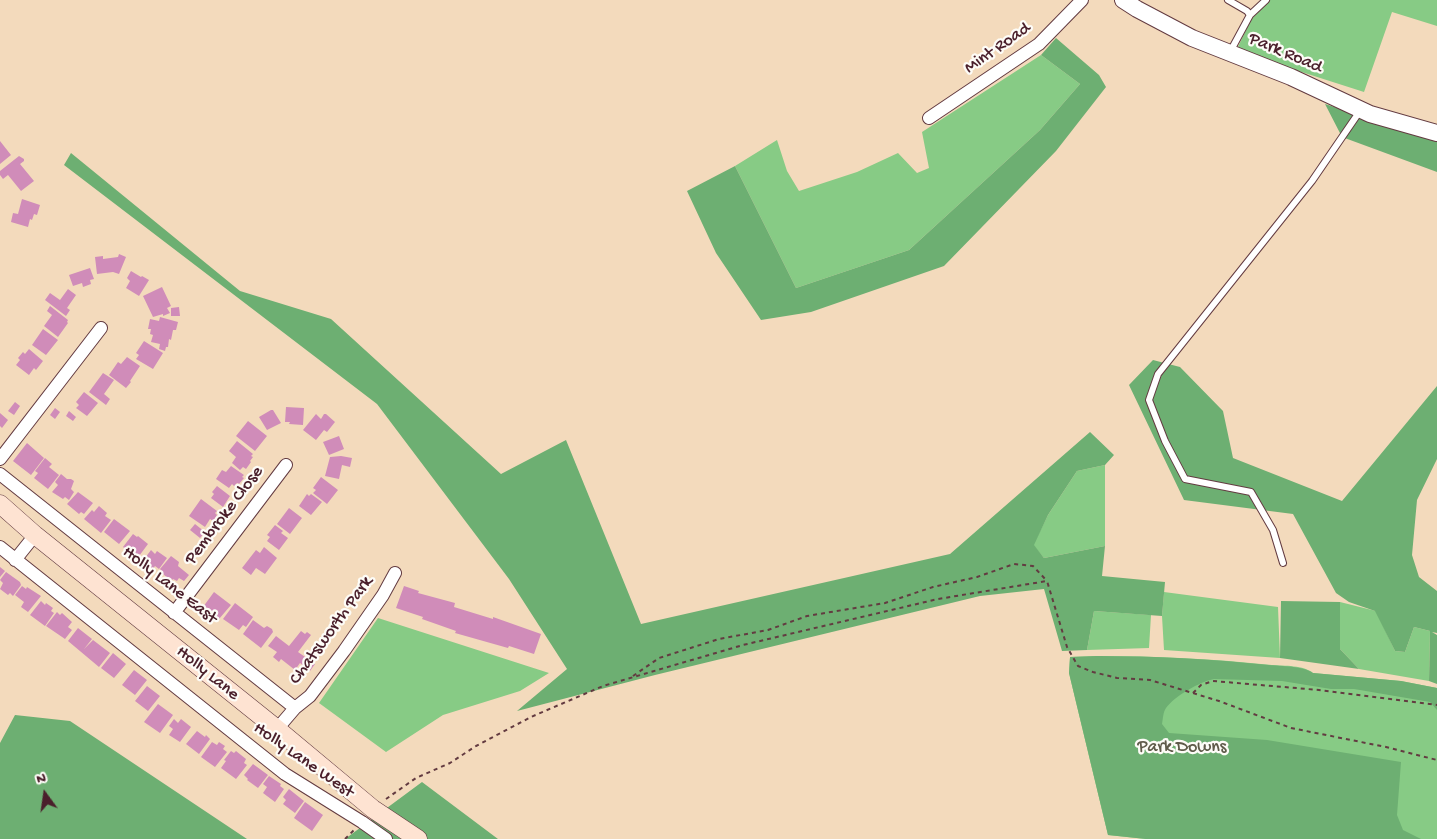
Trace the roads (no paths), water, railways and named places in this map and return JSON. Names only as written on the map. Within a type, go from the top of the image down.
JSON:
[{"type":"main road","name":"Holly Lane","points":[[0,504],[35,535],[373,809],[418,839]]},
{"type":"street","name":"Mint Road","points":[[929,118],[1039,44],[1082,0]]},
{"type":"street","name":"Park Road","points":[[1123,0],[1192,38],[1291,77],[1370,114],[1437,132]]},
{"type":"street","points":[[0,459],[101,328]]},
{"type":"street","name":"Pembroke Close","points":[[174,613],[286,465]]},
{"type":"street","name":"Holly Lane East","points":[[0,474],[295,708]]},
{"type":"street","points":[[15,560],[35,535]]},
{"type":"street","name":"Holly Lane West","points":[[0,547],[285,774],[386,839]]},
{"type":"street","name":"Chatsworth Park","points":[[295,708],[310,696],[344,651],[383,595],[394,573]]},
{"type":"street","points":[[277,730],[295,708]]},
{"type":"lane","points":[[1228,0],[1247,11],[1250,15]]},
{"type":"lane","points":[[1229,53],[1250,15],[1266,0]]},
{"type":"lane","points":[[1283,563],[1273,530],[1251,492],[1185,479],[1164,441],[1149,400],[1158,374],[1312,182],[1361,110]]},
{"type":"park label","name":"Park Downs","points":[[1182,748]]}]
